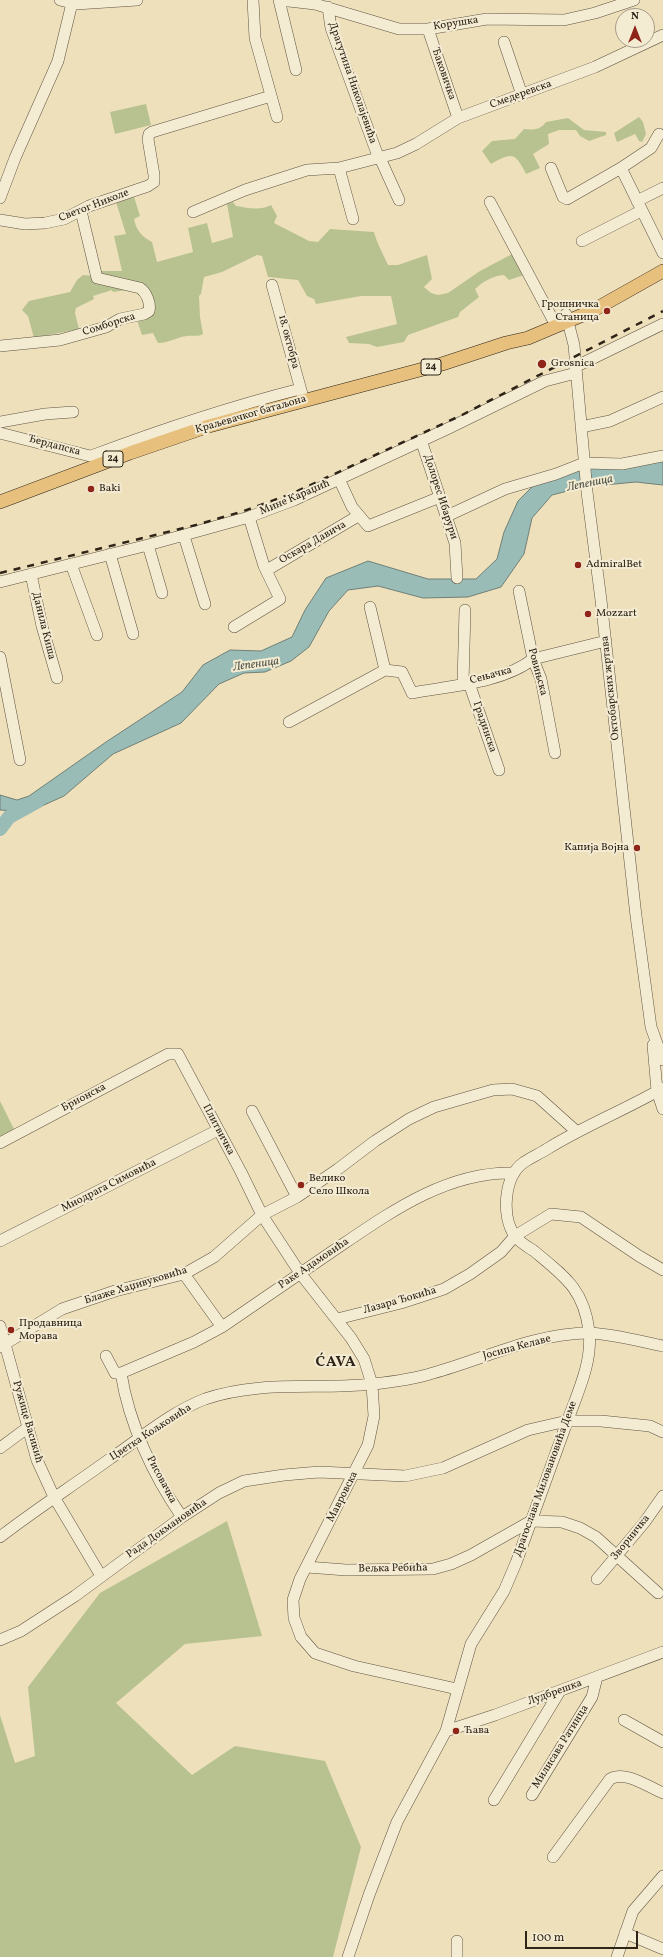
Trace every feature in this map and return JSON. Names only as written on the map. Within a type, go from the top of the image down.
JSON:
[{"type":"main road","name":"Краљевачког батаљона","points":[[0,502],[108,461],[302,394],[442,364],[506,342],[528,338],[568,318],[612,300],[635,285],[663,271]]},
{"type":"main road","name":"Краљевачког батаљона","points":[[506,342],[521,333],[553,320],[568,318]]},
{"type":"street","points":[[60,0],[72,3],[137,0]]},
{"type":"street","points":[[253,0],[254,28],[257,44],[277,117]]},
{"type":"street","points":[[280,0],[296,70]]},
{"type":"street","name":"Корушка","points":[[280,0],[306,2],[328,7],[399,29],[428,29],[487,19],[564,20],[594,13],[634,0]]},
{"type":"street","points":[[0,198],[15,158],[58,62],[72,3]]},
{"type":"street","name":"Драгутина Николајевића","points":[[328,7],[331,28],[379,158]]},
{"type":"street","name":"Ђаковичка","points":[[428,29],[458,118]]},
{"type":"street","name":"Смедеревска","points":[[193,212],[246,190],[307,170],[339,168],[379,158],[416,144],[458,118],[596,67],[663,35]]},
{"type":"street","points":[[504,42],[522,95]]},
{"type":"street","name":"Светог Николе","points":[[0,220],[25,224],[64,220],[88,206],[148,186],[154,182],[148,139],[149,134],[271,96]]},
{"type":"street","points":[[551,168],[563,197],[567,199],[621,168],[651,148],[660,134]]},
{"type":"street","points":[[379,158],[399,200]]},
{"type":"street","points":[[339,168],[352,219]]},
{"type":"street","points":[[621,168],[663,252]]},
{"type":"street","points":[[582,241],[639,206],[663,188]]},
{"type":"street","points":[[490,202],[553,320]]},
{"type":"street","name":"Сомборска","points":[[0,346],[60,340],[106,327],[120,319],[144,314],[149,311],[150,307],[145,292],[140,288],[96,278],[81,211]]},
{"type":"street","name":"18. октобра","points":[[272,285],[302,394]]},
{"type":"street","name":"Октобарских жртава","points":[[568,318],[576,370],[584,466],[606,641],[628,850],[651,1026],[663,1060]]},
{"type":"street","name":"Мине Караџић","points":[[0,582],[184,536],[249,517],[294,500],[545,382],[576,370],[663,324]]},
{"type":"street","points":[[91,456],[174,425],[241,404],[302,394]]},
{"type":"street","points":[[581,428],[610,421],[663,397]]},
{"type":"street","points":[[0,422],[45,414],[73,412]]},
{"type":"street","name":"Ђердапска","points":[[0,433],[108,461]]},
{"type":"street","name":"Долорес Ибарури","points":[[421,440],[448,516],[455,543],[457,578]]},
{"type":"street","points":[[448,516],[505,489],[584,466],[622,464],[663,456]]},
{"type":"street","name":"Оскара Давича","points":[[339,479],[358,516],[368,526],[440,497]]},
{"type":"street","name":"Оскара Давича","points":[[267,570],[358,516]]},
{"type":"street","points":[[234,627],[280,598],[264,566],[249,517]]},
{"type":"street","points":[[184,536],[205,604]]},
{"type":"street","points":[[148,545],[162,593]]},
{"type":"street","points":[[110,554],[133,634]]},
{"type":"street","points":[[71,564],[96,635]]},
{"type":"street","name":"Данила Киша","points":[[31,574],[42,626],[56,678]]},
{"type":"street","name":"Ровињска","points":[[518,591],[533,659],[541,679],[555,754]]},
{"type":"street","points":[[289,722],[385,670],[370,607]]},
{"type":"street","name":"Градинска","points":[[464,610],[466,683],[498,770]]},
{"type":"street","name":"Сењачка","points":[[385,670],[402,672],[412,693],[505,675],[533,659],[606,641]]},
{"type":"street","points":[[0,657],[20,760]]},
{"type":"street","points":[[651,1026],[663,1109]]},
{"type":"street","name":"Плитвичка","points":[[168,1054],[178,1054],[241,1172],[262,1215]]},
{"type":"street","name":"Брионска","points":[[0,1143],[168,1054]]},
{"type":"street","name":"Блаже Хаџивуковића","points":[[3,1346],[62,1309],[115,1291],[184,1274],[214,1257],[262,1215],[297,1197],[409,1119],[434,1107],[493,1090],[512,1089],[537,1096],[554,1109],[576,1131]]},
{"type":"street","name":"Драгослава Миловановића Деме","points":[[348,1957],[369,1895],[397,1822],[446,1731],[471,1644],[504,1591],[567,1421],[588,1356],[590,1333],[587,1312],[579,1296],[565,1277],[515,1236],[507,1218],[505,1199],[514,1173],[522,1164],[576,1131],[660,1090]]},
{"type":"street","points":[[252,1111],[297,1197]]},
{"type":"street","name":"Миодрага Симовића","points":[[0,1241],[218,1130]]},
{"type":"street","name":"Раке Адамовића","points":[[121,1373],[194,1342],[222,1327],[300,1273],[416,1197],[472,1176],[493,1172],[514,1173]]},
{"type":"street","name":"Лазара Ђокића","points":[[337,1319],[401,1303],[444,1288],[470,1274],[501,1252],[515,1236],[550,1214],[582,1217],[633,1253],[663,1270]]},
{"type":"street","name":"Мавровска","points":[[262,1215],[300,1273],[337,1319],[364,1359],[372,1384],[374,1416],[368,1445],[300,1579],[293,1600],[294,1618],[302,1637],[315,1653],[354,1666],[458,1690]]},
{"type":"street","points":[[184,1274],[222,1327]]},
{"type":"street","name":"Ружице Васикић","points":[[0,1326],[3,1346],[37,1460],[54,1497],[101,1576]]},
{"type":"street","name":"Јосипа Келаве","points":[[372,1384],[431,1374],[531,1342],[569,1335],[590,1333],[626,1338],[663,1346]]},
{"type":"street","points":[[106,1356],[115,1373],[121,1373]]},
{"type":"street","name":"Рисовачка","points":[[121,1373],[123,1389],[139,1438],[160,1482],[182,1517]]},
{"type":"street","name":"Цветка Кољковића","points":[[0,1537],[54,1497],[139,1438],[185,1409],[204,1400],[226,1393],[270,1386],[372,1384]]},
{"type":"street","name":"Рада Докмановића","points":[[0,1640],[21,1631],[75,1596],[182,1517],[219,1493],[244,1481],[319,1472],[405,1476],[442,1468],[466,1459],[528,1430],[567,1421],[601,1421],[650,1426],[663,1432]]},
{"type":"street","points":[[0,1448],[27,1428]]},
{"type":"street","name":"Зворничка","points":[[597,1579],[644,1523],[663,1496]]},
{"type":"street","points":[[531,1521],[562,1522],[580,1528],[596,1537],[658,1593]]},
{"type":"street","name":"Вељка Ребића","points":[[307,1567],[346,1570],[434,1569],[452,1564],[471,1555],[531,1521]]},
{"type":"street","name":"Лудбрешка","points":[[446,1731],[560,1691],[663,1652]]},
{"type":"street","name":"Милисава Ратинца","points":[[532,1795],[592,1697],[597,1677]]},
{"type":"street","points":[[494,1800],[560,1691]]},
{"type":"street","points":[[624,1720],[663,1742]]},
{"type":"street","points":[[552,1857],[610,1779],[617,1776],[628,1778],[663,1793]]},
{"type":"street","points":[[616,1957],[633,1911],[663,1876]]},
{"type":"street","points":[[625,1933],[663,1949]]},
{"type":"street","points":[[456,1941],[456,1957]]},
{"type":"green space","points":[[146,104],[151,125],[115,134],[110,112]]},
{"type":"green space","points":[[639,117],[643,122],[646,134],[642,142],[639,141],[635,134],[617,142],[614,133]]},
{"type":"green space","points":[[568,118],[584,130],[606,132],[606,135],[589,141],[580,136],[576,130],[559,130],[548,134],[549,144],[533,154],[540,168],[526,174],[516,158],[508,156],[491,164],[482,151],[492,141],[515,139],[524,129],[536,129],[541,127],[546,122]]},
{"type":"green space","points":[[134,197],[140,216],[134,219],[136,227],[145,238],[152,242],[157,262],[193,252],[188,228],[207,223],[212,243],[233,237],[227,204],[233,202],[236,206],[254,208],[263,208],[271,205],[277,216],[274,223],[309,241],[318,242],[330,229],[374,232],[378,245],[388,265],[398,265],[427,255],[432,279],[424,287],[431,293],[438,295],[448,293],[480,271],[514,253],[524,275],[509,280],[504,275],[488,279],[475,289],[479,297],[460,312],[458,317],[408,335],[404,342],[377,347],[369,344],[349,343],[346,337],[397,324],[391,296],[361,296],[316,304],[314,299],[307,296],[298,280],[268,277],[262,256],[257,255],[222,272],[204,277],[201,294],[199,296],[200,317],[203,334],[158,343],[153,333],[142,335],[137,320],[152,316],[153,302],[148,288],[102,277],[99,271],[122,271],[114,236],[126,234],[116,202]]},
{"type":"green space","points":[[83,275],[93,276],[127,290],[113,292],[112,290],[93,296],[94,299],[76,308],[75,313],[79,329],[34,338],[28,316],[22,310],[29,301],[70,292],[77,280]]},
{"type":"green space","points":[[0,1101],[14,1129],[0,1137]]},
{"type":"green space","points":[[227,1521],[262,1636],[185,1644],[116,1703],[192,1775],[235,1746],[325,1761],[361,1847],[333,1957],[0,1957],[0,1715],[15,1763],[35,1756],[28,1687],[100,1593]]},
{"type":"water","points":[[663,461],[663,485],[636,482],[583,487],[552,495],[532,518],[524,554],[501,587],[468,597],[423,598],[378,586],[348,590],[329,611],[309,647],[291,661],[265,672],[244,673],[219,684],[181,723],[113,754],[64,796],[24,814],[20,806],[14,811],[0,810],[0,795],[17,800],[29,796],[106,742],[182,692],[203,665],[230,650],[261,651],[292,637],[305,610],[326,578],[368,561],[428,579],[476,579],[497,559],[504,532],[518,501],[538,481],[578,468]]},
{"type":"waterway","name":"Лепеница","points":[[0,829],[9,817],[38,801]]},
{"type":"railway","points":[[0,573],[196,525],[244,511],[291,494],[462,415],[663,311]]},
{"type":"place","name":"Грошничка Станица","points":[[607,311]]},
{"type":"place","name":"Grosnica","points":[[542,364]]},
{"type":"place","name":"Baki","points":[[91,489]]},
{"type":"place","name":"AdmiralBet","points":[[578,565]]},
{"type":"place","name":"Mozzart","points":[[588,614]]},
{"type":"place","name":"Капија Војна","points":[[637,848]]},
{"type":"place","name":"Велико Село Школа","points":[[301,1185]]},
{"type":"place","name":"Продавница Морава","points":[[11,1330]]},
{"type":"place","name":"Ћава","points":[[456,1731]]},
{"type":"district","name":"ĆAVA","points":[[336,1363]]}]
